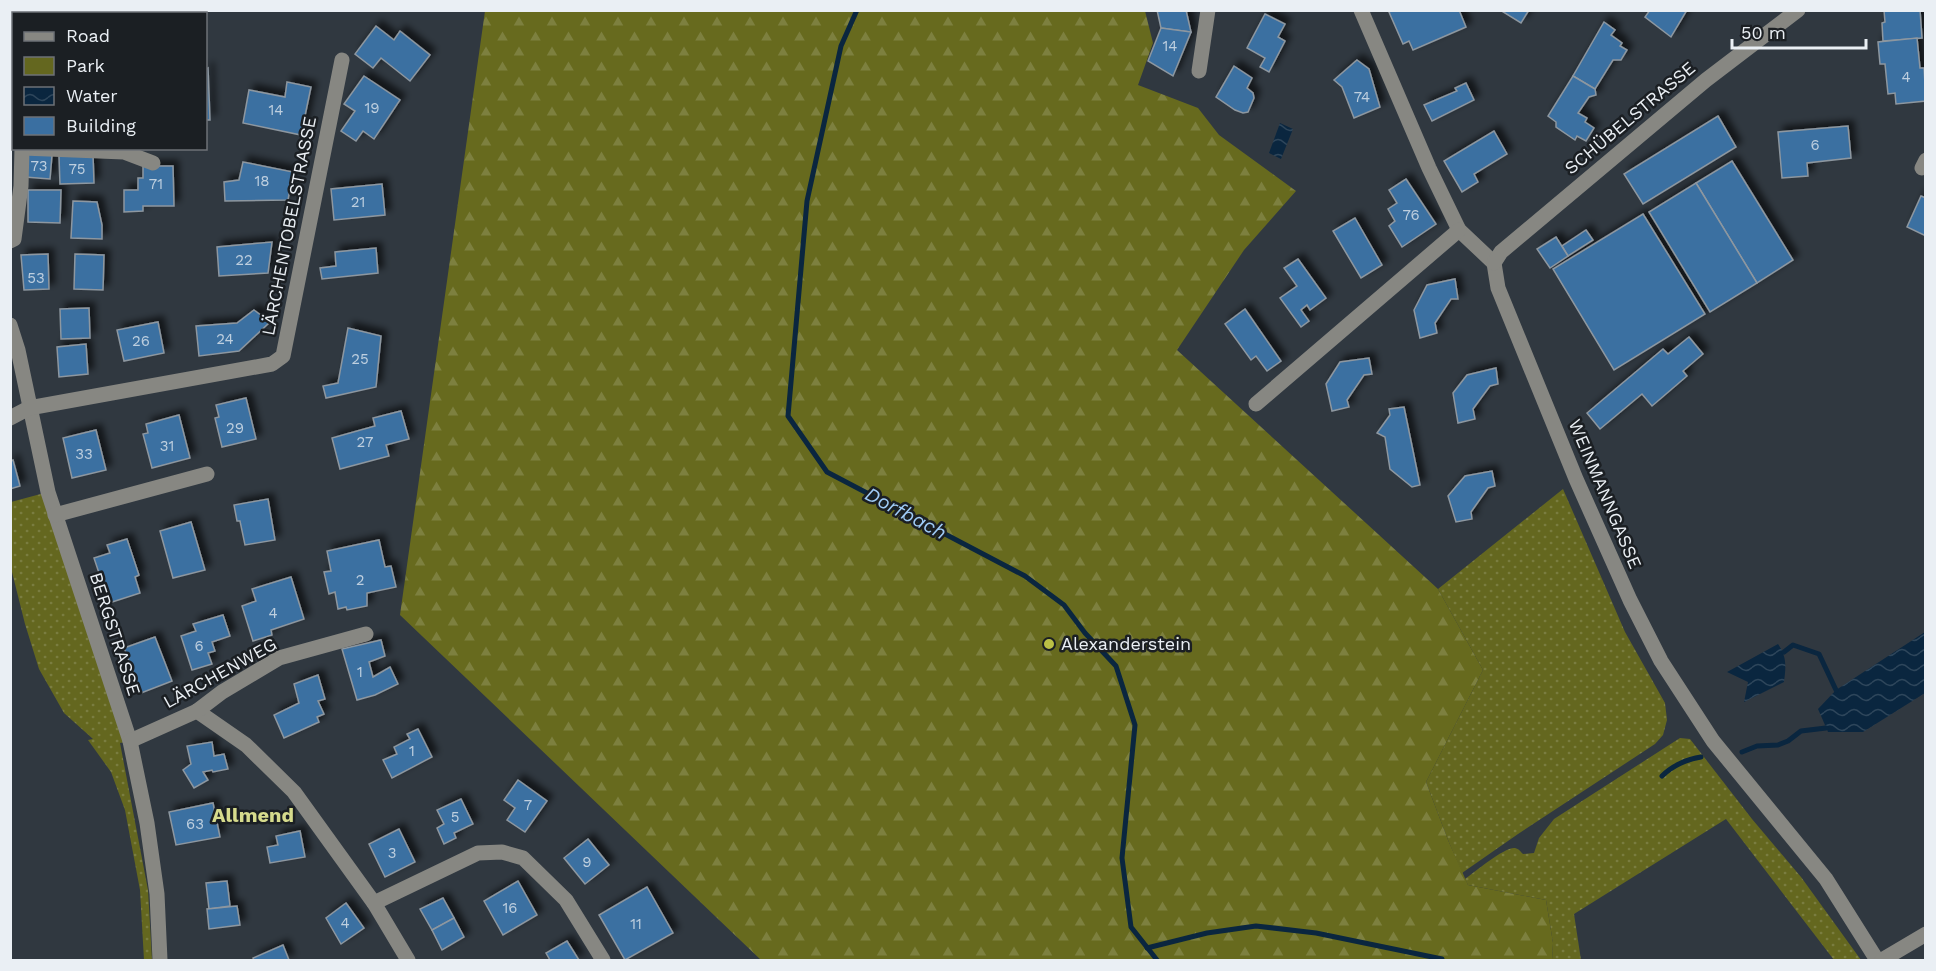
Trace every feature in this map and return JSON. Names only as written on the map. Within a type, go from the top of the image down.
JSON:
[{"type":"street","points":[[1199,71],[1208,10]]},
{"type":"street","points":[[1361,10],[1429,168],[1459,230],[1494,263]]},
{"type":"street","name":"SCHÜBELSTRASSE","points":[[1494,263],[1501,252],[1706,80],[1798,10]]},
{"type":"street","name":"LÄRCHENTOBELSTRASSE","points":[[10,418],[29,408],[272,364],[284,356],[342,60]]},
{"type":"street","points":[[10,241],[14,239],[16,187],[22,150]]},
{"type":"street","points":[[73,150],[124,152],[153,163]]},
{"type":"street","points":[[1256,404],[1459,230]]},
{"type":"street","name":"WEINMANNGASSE","points":[[1494,263],[1498,288],[1576,479],[1630,600],[1661,661],[1713,741],[1826,879],[1877,960]]},
{"type":"street","name":"BERGSTRASSE","points":[[11,326],[48,492],[130,741],[147,823],[157,894],[160,960]]},
{"type":"street","points":[[55,515],[207,474]]},
{"type":"street","name":"LÄRCHENWEG","points":[[130,741],[197,711],[222,692],[279,658],[366,633]]},
{"type":"street","points":[[197,711],[246,745],[294,792],[374,903],[408,960]]},
{"type":"street","points":[[374,903],[478,853],[502,852],[523,858],[566,900],[603,960]]},
{"type":"street","points":[[1882,960],[1926,934]]},
{"type":"green space","points":[[485,11],[1145,11],[1153,43],[1138,85],[1198,108],[1219,135],[1296,191],[1244,250],[1177,350],[1438,589],[1483,670],[1426,782],[1468,885],[1546,900],[1553,943],[1552,960],[761,960],[400,615]]},
{"type":"green space","points":[[1563,489],[1625,632],[1665,703],[1667,720],[1663,735],[1655,744],[1462,873],[1426,782],[1483,670],[1438,589]]},
{"type":"green space","points":[[48,492],[130,741],[120,743],[148,890],[152,960],[144,960],[140,890],[125,810],[111,772],[88,740],[93,739],[64,713],[39,669],[11,568],[11,502]]},
{"type":"green space","points":[[1680,738],[1690,739],[1752,819],[1801,877],[1861,960],[1834,960],[1726,819],[1574,914],[1581,960],[1552,960],[1553,943],[1546,900],[1468,885],[1465,879],[1504,851],[1515,848],[1523,854],[1534,853],[1539,838],[1554,819]]},
{"type":"water","points":[[1280,123],[1293,129],[1281,159],[1269,153]]},
{"type":"water","points":[[1925,632],[1925,693],[1863,732],[1828,732],[1818,709],[1836,690]]},
{"type":"water","points":[[1778,644],[1785,662],[1784,682],[1744,702],[1748,682],[1727,672]]},
{"type":"building","points":[[53,10],[100,10],[96,12],[54,12]]},
{"type":"building","points":[[1157,10],[1186,10],[1191,32],[1161,28]]},
{"type":"building","points":[[1393,10],[1459,10],[1466,27],[1413,50],[1409,41],[1403,44],[1389,12]]},
{"type":"building","points":[[1500,10],[1529,10],[1521,23]]},
{"type":"building","points":[[1650,10],[1687,10],[1671,37],[1645,17]]},
{"type":"building","points":[[1884,10],[1920,10],[1922,38],[1883,41]]},
{"type":"building","points":[[1265,14],[1285,24],[1278,37],[1285,41],[1269,72],[1260,67],[1265,58],[1247,48]]},
{"type":"building","points":[[1604,22],[1615,30],[1611,35],[1622,43],[1620,46],[1627,50],[1621,60],[1613,60],[1595,89],[1573,76]]},
{"type":"building","points":[[376,26],[394,40],[400,31],[430,55],[410,81],[381,58],[373,68],[355,54]]},
{"type":"building","points":[[1161,28],[1191,32],[1173,76],[1148,61]]},
{"type":"building","points":[[1917,38],[1920,68],[1924,68],[1926,101],[1896,104],[1895,93],[1888,94],[1885,64],[1880,64],[1878,42]]},
{"type":"building","points":[[1357,60],[1369,69],[1380,107],[1354,118],[1342,87],[1334,80]]},
{"type":"building","points":[[1234,66],[1252,78],[1247,88],[1253,93],[1254,98],[1248,112],[1235,110],[1216,97]]},
{"type":"building","points":[[208,68],[210,120],[207,120]]},
{"type":"building","points":[[364,76],[400,100],[374,139],[363,131],[356,141],[341,131],[355,111],[344,104]]},
{"type":"building","points":[[1573,76],[1595,89],[1596,95],[1589,97],[1578,113],[1587,118],[1585,122],[1594,128],[1586,141],[1577,136],[1575,140],[1556,127],[1556,122],[1548,116]]},
{"type":"building","points":[[287,82],[311,87],[301,135],[243,123],[249,90],[285,97]]},
{"type":"building","points":[[1466,83],[1474,100],[1432,121],[1424,105],[1457,91],[1455,88]]},
{"type":"building","points":[[1718,116],[1736,147],[1643,204],[1624,174]]},
{"type":"building","points":[[1848,126],[1851,158],[1807,163],[1808,176],[1782,178],[1778,132]]},
{"type":"building","points":[[1494,131],[1507,154],[1474,174],[1478,182],[1462,192],[1444,161]]},
{"type":"building","points":[[27,152],[52,155],[50,179],[25,177]]},
{"type":"building","points":[[93,155],[94,183],[60,184],[59,156]]},
{"type":"building","points":[[1732,161],[1793,260],[1757,283],[1696,183]]},
{"type":"building","points":[[243,162],[293,172],[288,200],[225,201],[224,182],[239,180]]},
{"type":"building","points":[[143,166],[173,166],[174,206],[143,206],[143,211],[124,212],[124,190],[138,190],[138,178],[143,178]]},
{"type":"building","points":[[1406,179],[1436,224],[1402,247],[1389,226],[1395,221],[1388,209],[1397,203],[1389,190]]},
{"type":"building","points":[[1696,183],[1757,283],[1710,312],[1649,212]]},
{"type":"building","points":[[382,184],[385,215],[334,220],[331,189]]},
{"type":"building","points":[[28,190],[61,190],[60,223],[28,222]]},
{"type":"building","points":[[1921,196],[1926,198],[1926,236],[1907,227]]},
{"type":"building","points":[[73,201],[97,202],[102,225],[102,239],[71,238]]},
{"type":"building","points":[[1643,214],[1705,314],[1614,370],[1553,269]]},
{"type":"building","points":[[1355,218],[1382,265],[1361,278],[1333,231]]},
{"type":"building","points":[[1586,230],[1593,240],[1568,256],[1562,246]]},
{"type":"building","points":[[1556,237],[1568,256],[1550,268],[1537,249]]},
{"type":"building","points":[[272,242],[268,273],[219,276],[217,247]]},
{"type":"building","points":[[376,248],[378,273],[322,279],[320,268],[336,266],[335,252]]},
{"type":"building","points":[[48,254],[49,289],[24,290],[21,255]]},
{"type":"building","points":[[75,254],[104,255],[103,290],[74,289]]},
{"type":"building","points":[[1298,259],[1326,298],[1310,310],[1307,305],[1301,310],[1309,321],[1301,327],[1280,298],[1297,286],[1284,268]]},
{"type":"building","points":[[1455,279],[1458,299],[1451,299],[1435,323],[1437,333],[1420,338],[1414,310],[1427,285]]},
{"type":"building","points":[[89,308],[90,338],[61,339],[60,309]]},
{"type":"building","points":[[1245,309],[1281,361],[1267,371],[1256,356],[1251,360],[1225,324]]},
{"type":"building","points":[[254,310],[270,322],[239,351],[199,356],[196,326],[237,323]]},
{"type":"building","points":[[158,322],[164,353],[124,361],[117,330]]},
{"type":"building","points":[[348,328],[381,336],[376,387],[326,398],[323,386],[338,383]]},
{"type":"building","points":[[1689,337],[1703,354],[1683,371],[1687,376],[1652,406],[1642,394],[1600,429],[1587,413],[1663,349],[1668,354]]},
{"type":"building","points":[[86,344],[88,374],[59,377],[57,347]]},
{"type":"building","points":[[1369,358],[1372,374],[1364,375],[1347,400],[1349,407],[1332,411],[1326,384],[1340,362]]},
{"type":"building","points":[[1496,368],[1498,384],[1490,386],[1473,409],[1475,419],[1458,423],[1453,393],[1467,375]]},
{"type":"building","points":[[246,398],[256,439],[222,447],[215,418],[219,417],[216,405]]},
{"type":"building","points":[[1404,407],[1420,485],[1412,487],[1390,469],[1385,437],[1377,433],[1390,415],[1389,409]]},
{"type":"building","points":[[401,411],[409,439],[386,445],[389,456],[340,469],[332,438],[375,426],[373,418]]},
{"type":"building","points":[[179,415],[190,458],[152,468],[143,434],[148,433],[146,424]]},
{"type":"building","points":[[96,430],[106,470],[72,478],[63,438]]},
{"type":"building","points":[[13,460],[20,486],[10,489],[10,461]]},
{"type":"building","points":[[1492,471],[1495,486],[1488,488],[1471,512],[1472,519],[1456,522],[1448,496],[1465,476]]},
{"type":"building","points":[[268,499],[275,540],[245,545],[234,505]]},
{"type":"building","points":[[191,522],[205,570],[173,578],[160,531]]},
{"type":"building","points":[[127,539],[139,575],[135,577],[140,593],[109,603],[94,558],[110,553],[107,545]]},
{"type":"building","points":[[379,540],[385,567],[391,566],[396,587],[367,593],[367,606],[347,610],[346,607],[338,609],[335,592],[329,594],[324,572],[331,571],[327,551]]},
{"type":"building","points":[[291,577],[304,619],[271,630],[272,635],[253,641],[242,606],[256,601],[252,589]]},
{"type":"building","points":[[223,615],[230,636],[212,642],[215,651],[208,653],[212,664],[192,670],[181,636],[196,631],[193,624]]},
{"type":"building","points":[[155,637],[172,681],[141,693],[124,648]]},
{"type":"building","points":[[381,640],[385,656],[369,662],[373,677],[390,667],[398,684],[375,695],[357,700],[342,649]]},
{"type":"building","points":[[318,675],[325,699],[318,701],[324,714],[317,717],[319,722],[284,738],[274,715],[299,703],[294,684]]},
{"type":"building","points":[[418,729],[432,757],[392,778],[383,760],[397,754],[394,747],[410,739],[407,734]]},
{"type":"building","points":[[212,742],[214,756],[224,754],[228,769],[203,772],[208,780],[194,788],[183,770],[191,764],[187,746]]},
{"type":"building","points":[[518,780],[547,801],[525,832],[507,820],[515,808],[504,800]]},
{"type":"building","points":[[461,799],[473,824],[454,833],[456,838],[444,844],[437,828],[444,824],[437,810]]},
{"type":"building","points":[[213,803],[220,837],[176,845],[169,812]]},
{"type":"building","points":[[399,829],[415,862],[385,877],[369,844]]},
{"type":"building","points":[[300,831],[305,857],[270,863],[267,847],[278,845],[276,836]]},
{"type":"building","points":[[588,839],[609,865],[585,884],[564,858]]},
{"type":"building","points":[[227,881],[230,906],[209,909],[206,883]]},
{"type":"building","points":[[518,881],[537,915],[503,935],[484,901]]},
{"type":"building","points":[[647,887],[673,933],[625,960],[599,915]]},
{"type":"building","points":[[443,898],[454,918],[432,930],[420,909]]},
{"type":"building","points":[[346,903],[364,928],[341,944],[326,918]]},
{"type":"building","points":[[237,906],[240,925],[209,929],[207,909]]},
{"type":"building","points":[[454,918],[464,937],[442,950],[432,930]]},
{"type":"building","points":[[567,941],[579,960],[550,960],[546,953]]},
{"type":"building","points":[[283,945],[289,960],[254,960],[253,958]]},
{"type":"waterway","name":"Dorfbach","points":[[857,10],[841,46],[807,201],[788,416],[827,472],[1025,576],[1064,605],[1085,633],[1116,666],[1135,725],[1122,858],[1131,927],[1157,960]]},
{"type":"waterway","points":[[1784,652],[1793,645],[1819,654],[1836,690]]},
{"type":"waterway","points":[[1742,752],[1757,746],[1778,745],[1801,731],[1826,728]]},
{"type":"waterway","points":[[1662,776],[1670,769],[1690,759],[1701,757]]},
{"type":"waterway","points":[[1147,948],[1207,933],[1256,926],[1316,933],[1442,959]]},
{"type":"place","name":"Alexanderstein","points":[[1049,644]]},
{"type":"district","name":"Allmend","points":[[253,815]]}]
